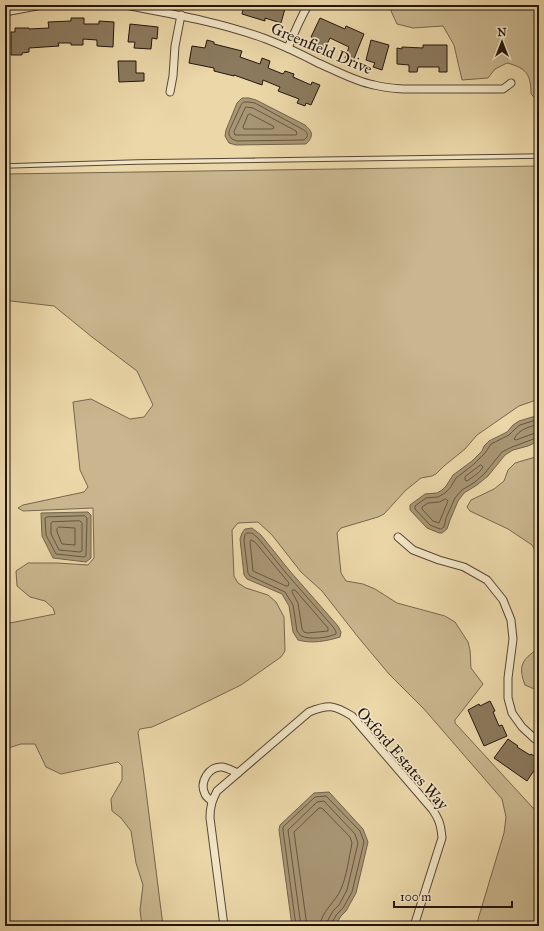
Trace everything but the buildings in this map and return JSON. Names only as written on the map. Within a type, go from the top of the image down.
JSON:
[{"type":"street","points":[[5,12],[42,5]]},
{"type":"street","name":"Greenfield Drive","points":[[125,5],[237,29],[288,48],[346,76],[387,88],[503,89],[511,83]]},
{"type":"street","points":[[288,48],[302,15],[308,5]]},
{"type":"street","points":[[170,92],[173,76],[175,46],[181,16]]},
{"type":"street","points":[[398,537],[413,550],[439,560],[464,567],[487,580],[504,600],[511,620],[513,639],[508,678],[508,698],[512,713],[522,727],[535,739],[539,740]]},
{"type":"street","name":"Oxford Estates Way","points":[[212,801],[217,791],[309,712],[321,707],[330,706],[352,716],[432,808],[438,817],[441,827],[442,838],[414,926]]},
{"type":"street","points":[[224,926],[210,818],[212,801],[205,796],[203,789],[204,778],[212,769],[221,767],[238,773]]},
{"type":"lane","points":[[5,166],[137,162],[539,156]]},
{"type":"shaded area","points":[[395,5],[539,5],[539,102],[531,94],[530,81],[526,73],[519,67],[507,63],[495,69],[488,78],[462,80],[454,45],[443,26],[413,28],[397,24],[391,11]]},
{"type":"shaded area","points":[[539,166],[539,399],[519,406],[477,435],[465,449],[436,474],[421,478],[406,490],[384,514],[341,528],[337,533],[341,573],[346,581],[363,584],[375,589],[397,603],[445,616],[455,622],[468,642],[471,668],[483,684],[455,720],[455,723],[533,808],[539,810],[539,926],[476,926],[504,833],[506,817],[502,799],[424,709],[389,674],[322,591],[301,572],[272,535],[258,522],[238,523],[232,530],[234,576],[238,583],[246,588],[268,595],[276,602],[284,617],[285,651],[281,657],[241,685],[152,727],[140,729],[138,732],[163,926],[142,926],[140,910],[143,885],[136,863],[131,831],[121,818],[112,811],[111,799],[122,780],[122,766],[118,762],[61,774],[46,767],[35,744],[21,744],[5,749],[5,624],[55,614],[53,608],[45,601],[30,597],[17,586],[16,571],[28,563],[88,565],[94,558],[93,508],[23,511],[18,508],[23,505],[84,492],[88,487],[80,470],[73,402],[91,399],[130,419],[144,417],[153,405],[137,371],[54,306],[5,299],[5,174]]},
{"type":"shaded area","points":[[539,456],[539,557],[532,545],[508,529],[470,511],[467,507],[471,500],[494,489],[504,481],[508,470],[515,463]]},
{"type":"shaded area","points":[[539,632],[539,691],[525,685],[522,674],[522,666],[526,658],[535,651]]},
{"type":"water","points":[[242,98],[256,100],[305,125],[312,134],[310,139],[306,144],[236,145],[229,143],[225,136],[226,130],[237,103]]},
{"type":"water","points":[[539,415],[539,441],[513,450],[505,455],[488,476],[464,493],[458,501],[447,529],[442,533],[427,528],[410,510],[410,505],[425,494],[437,493],[442,490],[453,475],[472,461],[489,441],[507,432],[519,421]]},
{"type":"water","points":[[88,512],[91,515],[91,558],[86,562],[53,558],[42,536],[41,513]]},
{"type":"water","points":[[252,528],[261,535],[289,570],[338,626],[341,632],[340,637],[319,642],[298,640],[293,632],[289,606],[282,594],[247,579],[244,575],[240,539],[245,529]]},
{"type":"water","points":[[329,792],[363,829],[368,842],[356,893],[346,911],[335,926],[292,926],[279,830],[280,825],[314,793]]}]
